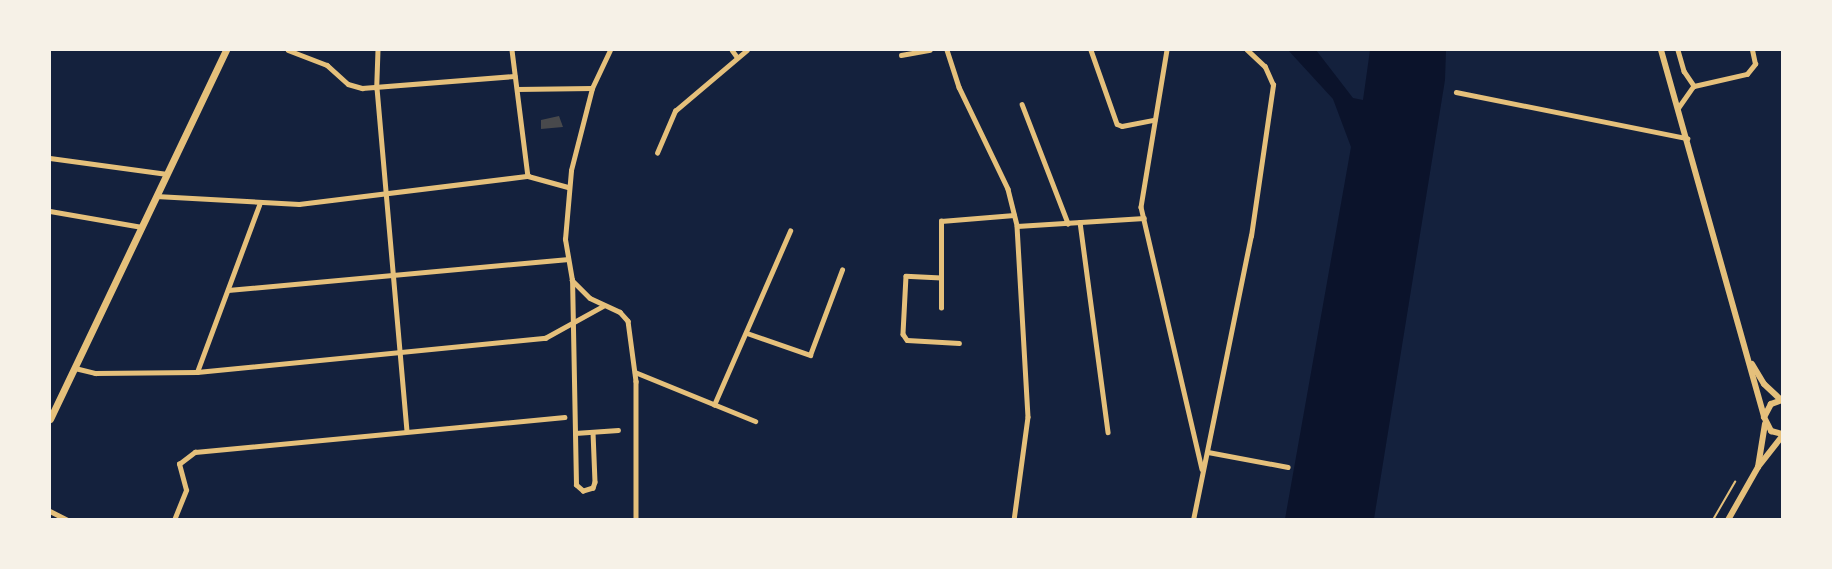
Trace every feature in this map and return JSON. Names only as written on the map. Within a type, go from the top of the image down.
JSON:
[{"type":"main road","points":[[50,419],[226,50]]},
{"type":"main road","points":[[1661,50],[1752,364],[1764,420],[1771,431],[1782,435],[1758,467],[1728,519]]},
{"type":"main road","points":[[1752,364],[1782,400],[1767,407],[1758,467]]},
{"type":"street","points":[[288,50],[327,65],[353,87],[377,88],[515,76]]},
{"type":"street","points":[[378,50],[377,88],[388,193],[407,431]]},
{"type":"street","points":[[512,50],[528,176]]},
{"type":"street","points":[[593,432],[595,482],[587,491],[576,485],[572,280],[566,259],[568,187],[592,88],[610,50]]},
{"type":"street","points":[[732,50],[737,57]]},
{"type":"street","points":[[657,153],[675,111],[747,50]]},
{"type":"street","points":[[901,55],[930,50]]},
{"type":"street","points":[[947,50],[959,87],[1008,189],[1017,226],[1028,417],[1014,519]]},
{"type":"street","points":[[1091,50],[1117,124],[1122,126],[1154,120]]},
{"type":"street","points":[[1167,50],[1141,202],[1203,471]]},
{"type":"street","points":[[1193,519],[1251,236],[1273,85],[1265,67],[1247,50]]},
{"type":"street","points":[[1678,50],[1684,71],[1694,86]]},
{"type":"street","points":[[1678,109],[1694,86],[1747,74],[1755,64],[1752,50]]},
{"type":"street","points":[[517,88],[592,88]]},
{"type":"street","points":[[1455,92],[1687,138]]},
{"type":"street","points":[[1022,104],[1068,223]]},
{"type":"street","points":[[50,158],[167,174]]},
{"type":"street","points":[[156,196],[259,205],[388,193],[528,176],[568,187]]},
{"type":"street","points":[[197,372],[259,205]]},
{"type":"street","points":[[50,211],[142,227]]},
{"type":"street","points":[[942,308],[941,220],[1014,214]]},
{"type":"street","points":[[1017,226],[1144,218]]},
{"type":"street","points":[[1080,222],[1108,432]]},
{"type":"street","points":[[714,405],[790,231]]},
{"type":"street","points":[[228,290],[566,259]]},
{"type":"street","points":[[747,333],[810,355],[842,270]]},
{"type":"street","points":[[941,278],[906,276],[903,334],[907,340],[959,343]]},
{"type":"street","points":[[572,280],[603,306],[626,318],[635,372],[636,519]]},
{"type":"street","points":[[75,368],[95,373],[197,372],[545,338],[603,306]]},
{"type":"street","points":[[635,372],[755,421]]},
{"type":"street","points":[[174,519],[186,490],[179,464],[188,454],[564,417]]},
{"type":"street","points":[[575,432],[618,430]]},
{"type":"street","points":[[1208,452],[1288,467]]},
{"type":"street","points":[[50,511],[68,519]]},
{"type":"path","points":[[1713,519],[1735,482]]},
{"type":"water","points":[[1288,50],[1316,50],[1353,98],[1363,100],[1370,50],[1446,50],[1445,80],[1374,519],[1285,519],[1351,147],[1333,99]]},
{"type":"building","points":[[559,116],[563,127],[541,129],[541,120]]}]
